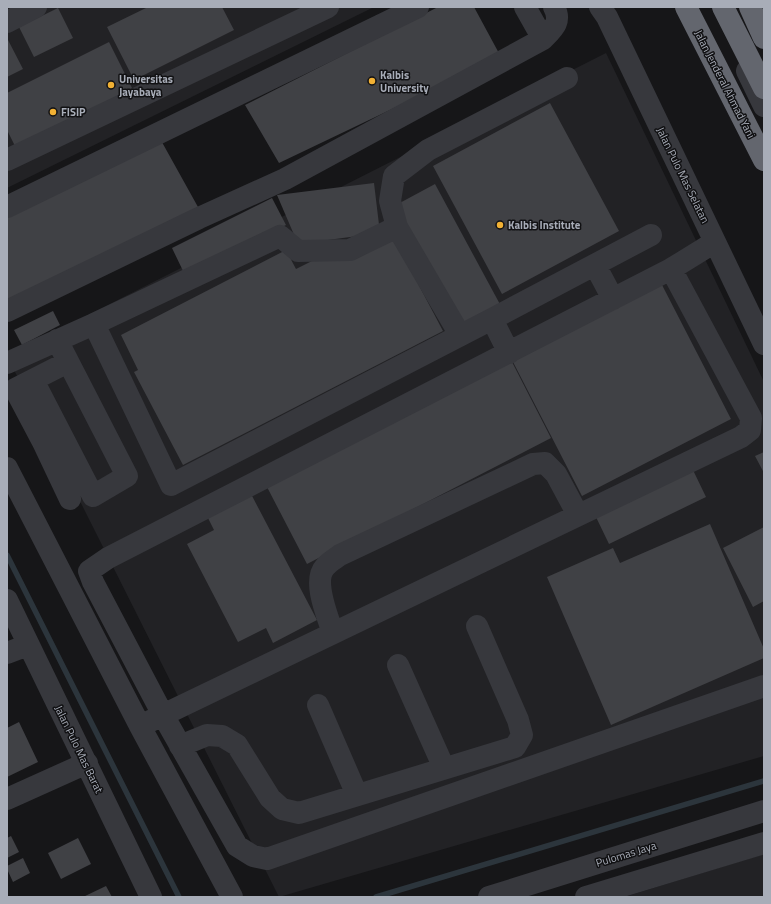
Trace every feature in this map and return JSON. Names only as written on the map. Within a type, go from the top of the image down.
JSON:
[{"type":"highway","name":"Jalan Jenderal Ahmad Yani","points":[[686,7],[764,160]]},
{"type":"highway","points":[[723,7],[764,88]]},
{"type":"highway","points":[[750,7],[764,38]]},
{"type":"highway","points":[[762,7],[764,12]]},
{"type":"street","points":[[7,22],[36,7]]},
{"type":"street","points":[[7,160],[328,7]]},
{"type":"street","points":[[7,207],[418,7]]},
{"type":"street","points":[[525,7],[543,39]]},
{"type":"street","points":[[7,311],[199,218],[285,179],[543,39],[555,27],[557,13],[554,7]]},
{"type":"street","name":"Jalan Pulo Mas Selatan","points":[[600,7],[607,17],[764,344]]},
{"type":"street","points":[[715,7],[764,106]]},
{"type":"street","points":[[744,7],[764,48]]},
{"type":"street","points":[[460,336],[397,227],[390,201],[394,176],[428,150],[567,78]]},
{"type":"street","points":[[7,363],[94,324],[280,236],[298,251],[350,250],[397,227]]},
{"type":"street","points":[[94,324],[170,485],[460,336],[651,234]]},
{"type":"street","points":[[715,242],[671,269],[108,558],[89,571],[93,582],[163,715],[237,846],[253,856],[267,859],[764,686]]},
{"type":"street","points":[[595,265],[612,299]]},
{"type":"street","points":[[140,726],[742,437],[750,430],[758,415],[671,269]]},
{"type":"street","points":[[492,319],[509,353]]},
{"type":"street","points":[[18,381],[93,496],[127,476],[57,340]]},
{"type":"street","points":[[18,381],[68,362]]},
{"type":"street","points":[[18,381],[43,442],[70,499]]},
{"type":"street","points":[[333,633],[321,592],[319,578],[324,567],[340,555],[533,464],[546,463],[556,474],[578,515]]},
{"type":"street","points":[[7,468],[140,726],[232,897]]},
{"type":"street","name":"Jalan Pulo Mas Barat","points":[[7,600],[151,897]]},
{"type":"street","points":[[180,746],[207,734],[222,736],[237,745],[270,798],[282,809],[299,813],[515,747],[522,735],[518,720],[477,626]]},
{"type":"street","points":[[7,653],[28,645]]},
{"type":"street","points":[[398,665],[444,768]]},
{"type":"street","points":[[318,705],[357,795]]},
{"type":"street","points":[[7,799],[87,763]]},
{"type":"street","name":"Pulomas Jaya","points":[[489,897],[764,811]]},
{"type":"street","points":[[586,897],[764,843]]},
{"type":"shaded area","name":"Universitas Jayabaya","points":[[7,7],[374,7],[7,188]]},
{"type":"shaded area","points":[[606,53],[764,382],[764,756],[279,897],[7,356]]},
{"type":"shaded area","points":[[764,854],[764,897],[624,897]]},
{"type":"building","points":[[148,7],[222,7],[234,30],[134,80],[107,27]]},
{"type":"building","name":"Kalbis University","points":[[438,7],[474,7],[501,57],[279,163],[245,105]]},
{"type":"building","points":[[58,8],[73,38],[34,57],[19,27]]},
{"type":"building","points":[[7,38],[23,69],[7,77]]},
{"type":"building","name":"FISIP","points":[[109,42],[135,94],[18,152],[7,130],[7,93]]},
{"type":"building","points":[[550,103],[619,231],[502,294],[433,166]]},
{"type":"building","points":[[158,135],[198,207],[10,303],[7,298],[7,216]]},
{"type":"building","points":[[374,183],[380,233],[298,244],[277,195]]},
{"type":"building","points":[[435,184],[502,308],[463,328],[396,205]]},
{"type":"building","points":[[272,198],[286,225],[185,275],[172,248]]},
{"type":"building","points":[[394,238],[443,331],[183,465],[134,372],[138,370],[121,335],[286,250],[296,269],[320,257]]},
{"type":"building","points":[[661,283],[731,419],[582,496],[512,360]]},
{"type":"building","points":[[53,311],[60,325],[22,345],[14,330]]},
{"type":"building","points":[[511,360],[551,438],[307,564],[267,487]]},
{"type":"building","points":[[764,452],[764,473],[755,456]]},
{"type":"building","points":[[692,468],[706,497],[609,544],[595,515]]},
{"type":"building","points":[[250,492],[317,620],[273,643],[266,628],[238,642],[187,544],[214,530],[206,514]]},
{"type":"building","points":[[710,524],[764,649],[764,658],[611,725],[547,577],[613,548],[620,563]]},
{"type":"building","points":[[764,527],[764,601],[753,607],[723,548]]},
{"type":"building","points":[[19,722],[38,762],[7,777],[7,728]]},
{"type":"building","points":[[11,836],[19,852],[7,858],[7,838]]},
{"type":"building","points":[[78,838],[91,864],[61,879],[48,853]]},
{"type":"building","points":[[23,858],[30,873],[13,882],[7,866]]},
{"type":"building","points":[[106,886],[112,897],[83,897]]},
{"type":"waterway","points":[[7,555],[179,897]]},
{"type":"waterway","points":[[376,897],[764,781]]},
{"type":"place","name":"Kalbis University","points":[[372,81]]},
{"type":"place","name":"Universitas Jayabaya","points":[[111,85]]},
{"type":"place","name":"FISIP","points":[[53,112]]},
{"type":"place","name":"Kalbis Institute","points":[[500,225]]}]
